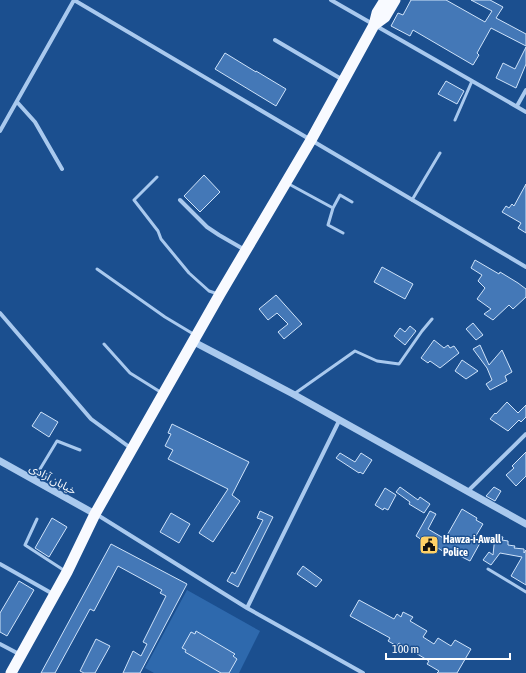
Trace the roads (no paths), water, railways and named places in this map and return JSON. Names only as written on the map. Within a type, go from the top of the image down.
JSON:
[{"type":"highway","points":[[10,673],[66,572],[95,514],[220,294],[311,140],[374,25],[385,0]]},
{"type":"highway","points":[[374,25],[385,17],[395,0]]},
{"type":"street","points":[[0,131],[74,0],[526,267]]},
{"type":"street","points":[[331,0],[526,112]]},
{"type":"street","points":[[275,40],[344,80]]},
{"type":"street","points":[[516,106],[526,90]]},
{"type":"street","points":[[16,102],[35,122],[62,169]]},
{"type":"street","points":[[180,200],[208,227],[246,250]]},
{"type":"street","points":[[0,313],[91,419],[132,449]]},
{"type":"street","points":[[195,339],[339,421],[526,524]]},
{"type":"street","points":[[247,608],[339,421]]},
{"type":"street","points":[[467,492],[526,434]]},
{"type":"street","name":"خیابان آزادی","points":[[0,461],[33,481],[95,514]]},
{"type":"street","points":[[95,514],[247,608],[363,673]]},
{"type":"street","points":[[0,564],[54,594]]},
{"type":"street","points":[[0,644],[20,655]]},
{"type":"lane","points":[[455,120],[472,81]]},
{"type":"lane","points":[[412,200],[440,153]]},
{"type":"lane","points":[[157,177],[134,200],[158,230],[161,239],[189,273],[209,291],[220,294]]},
{"type":"lane","points":[[285,183],[333,208]]},
{"type":"lane","points":[[343,233],[328,225],[333,208],[340,195],[352,202]]},
{"type":"lane","points":[[97,269],[195,339]]},
{"type":"lane","points":[[293,394],[355,351],[377,361],[399,364],[432,319]]},
{"type":"lane","points":[[104,344],[130,373],[163,394]]},
{"type":"lane","points":[[33,481],[57,441],[80,450]]},
{"type":"lane","points":[[37,519],[25,545],[66,572]]},
{"type":"lane","points":[[488,569],[526,592]]},
{"type":"place","name":"Hawza-i-Awall Police","points":[[429,545]]}]
